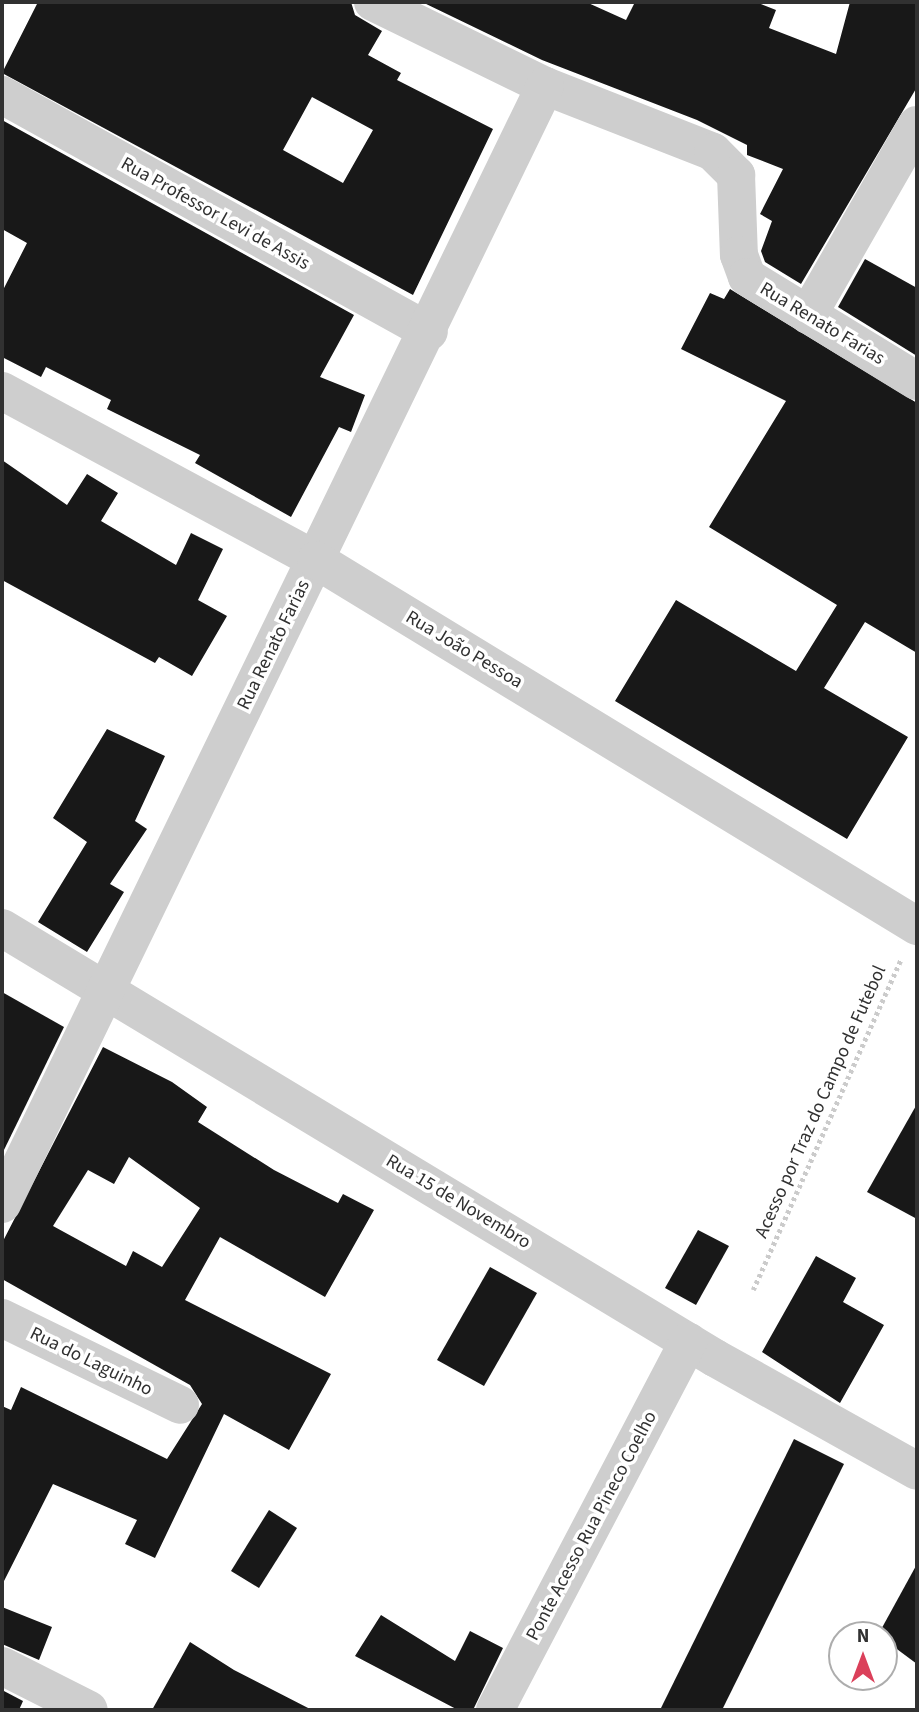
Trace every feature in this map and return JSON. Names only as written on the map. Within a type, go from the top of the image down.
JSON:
[{"type":"street","name":"Rua Renato Farias","points":[[373,2],[545,86],[713,152],[736,175],[738,255],[747,277],[917,381]]},
{"type":"street","name":"Rua Renato Farias","points":[[2,1204],[105,987],[429,332],[545,86]]},
{"type":"street","name":"Rua Professor Levi de Assis","points":[[2,95],[429,332]]},
{"type":"street","points":[[808,315],[914,138]]},
{"type":"street","name":"Rua João Pessoa","points":[[2,391],[316,560],[911,938]]},
{"type":"street","name":"Rua 15 de Novembro","points":[[2,928],[105,987],[688,1342],[917,1471]]},
{"type":"street","name":"Rua do Laguinho","points":[[2,1318],[180,1405]]},
{"type":"street","name":"Ponte Acesso Rua Pineco Coelho","points":[[495,1710],[688,1342]]},
{"type":"street","points":[[2,1665],[89,1710]]},
{"type":"path","name":"Acesso por Traz do Campo de Futebol","points":[[753,1290],[911,938]]},
{"type":"building","points":[[38,2],[351,2],[355,15],[382,31],[368,55],[401,73],[397,80],[493,129],[413,295],[2,73]],"holes":[[[312,97],[373,130],[343,183],[283,150]]]},
{"type":"building","points":[[422,2],[586,2],[626,20],[635,2],[756,2],[776,10],[769,28],[836,54],[850,2],[917,2],[917,87],[801,284],[765,262],[761,251],[772,221],[760,214],[783,169],[747,155],[747,145],[697,120],[542,60]]},
{"type":"building","points":[[2,120],[354,315],[320,377],[365,395],[351,432],[339,427],[291,517],[195,463],[200,455],[107,409],[111,400],[46,367],[41,377],[2,357],[2,292],[27,243],[2,229]]},
{"type":"building","points":[[865,259],[917,288],[917,356],[838,307]]},
{"type":"building","points":[[730,289],[917,403],[917,653],[865,622],[824,688],[908,737],[847,839],[615,701],[676,600],[796,671],[837,605],[709,527],[786,401],[681,349],[710,293],[724,299]]},
{"type":"building","points":[[2,460],[67,505],[87,474],[118,493],[101,521],[176,565],[191,533],[223,549],[198,600],[227,616],[192,676],[159,657],[155,663],[2,580]]},
{"type":"building","points":[[107,729],[165,756],[135,821],[147,829],[110,884],[124,892],[87,952],[38,922],[87,842],[53,818]]},
{"type":"building","points":[[2,992],[64,1027],[2,1154]]},
{"type":"building","points":[[103,1047],[172,1082],[207,1107],[198,1122],[274,1170],[338,1203],[343,1194],[374,1210],[325,1297],[220,1237],[185,1300],[331,1374],[289,1450],[224,1414],[155,1558],[125,1544],[137,1520],[53,1484],[2,1585],[2,1406],[11,1410],[21,1387],[167,1459],[202,1404],[190,1385],[2,1279],[2,1243]],"holes":[[[129,1157],[200,1208],[162,1267],[133,1251],[126,1266],[53,1226],[88,1170],[114,1184]]]},
{"type":"building","points":[[917,1104],[917,1219],[867,1192]]},
{"type":"building","points":[[698,1230],[729,1246],[696,1305],[665,1288]]},
{"type":"building","points":[[816,1256],[856,1278],[843,1302],[884,1325],[840,1403],[762,1352]]},
{"type":"building","points":[[490,1267],[537,1293],[484,1386],[437,1360]]},
{"type":"building","points":[[794,1439],[844,1464],[722,1710],[660,1710]]},
{"type":"building","points":[[269,1510],[297,1528],[259,1588],[231,1571]]},
{"type":"building","points":[[917,1564],[917,1664],[898,1650],[898,1621],[886,1621]]},
{"type":"building","points":[[2,1607],[52,1627],[39,1660],[2,1644]]},
{"type":"building","points":[[381,1615],[455,1661],[470,1631],[503,1648],[473,1710],[458,1710],[355,1656]]},
{"type":"building","points":[[190,1642],[234,1670],[312,1710],[152,1710]]},
{"type":"building","points":[[2,1690],[23,1701],[19,1710],[2,1710]]}]
